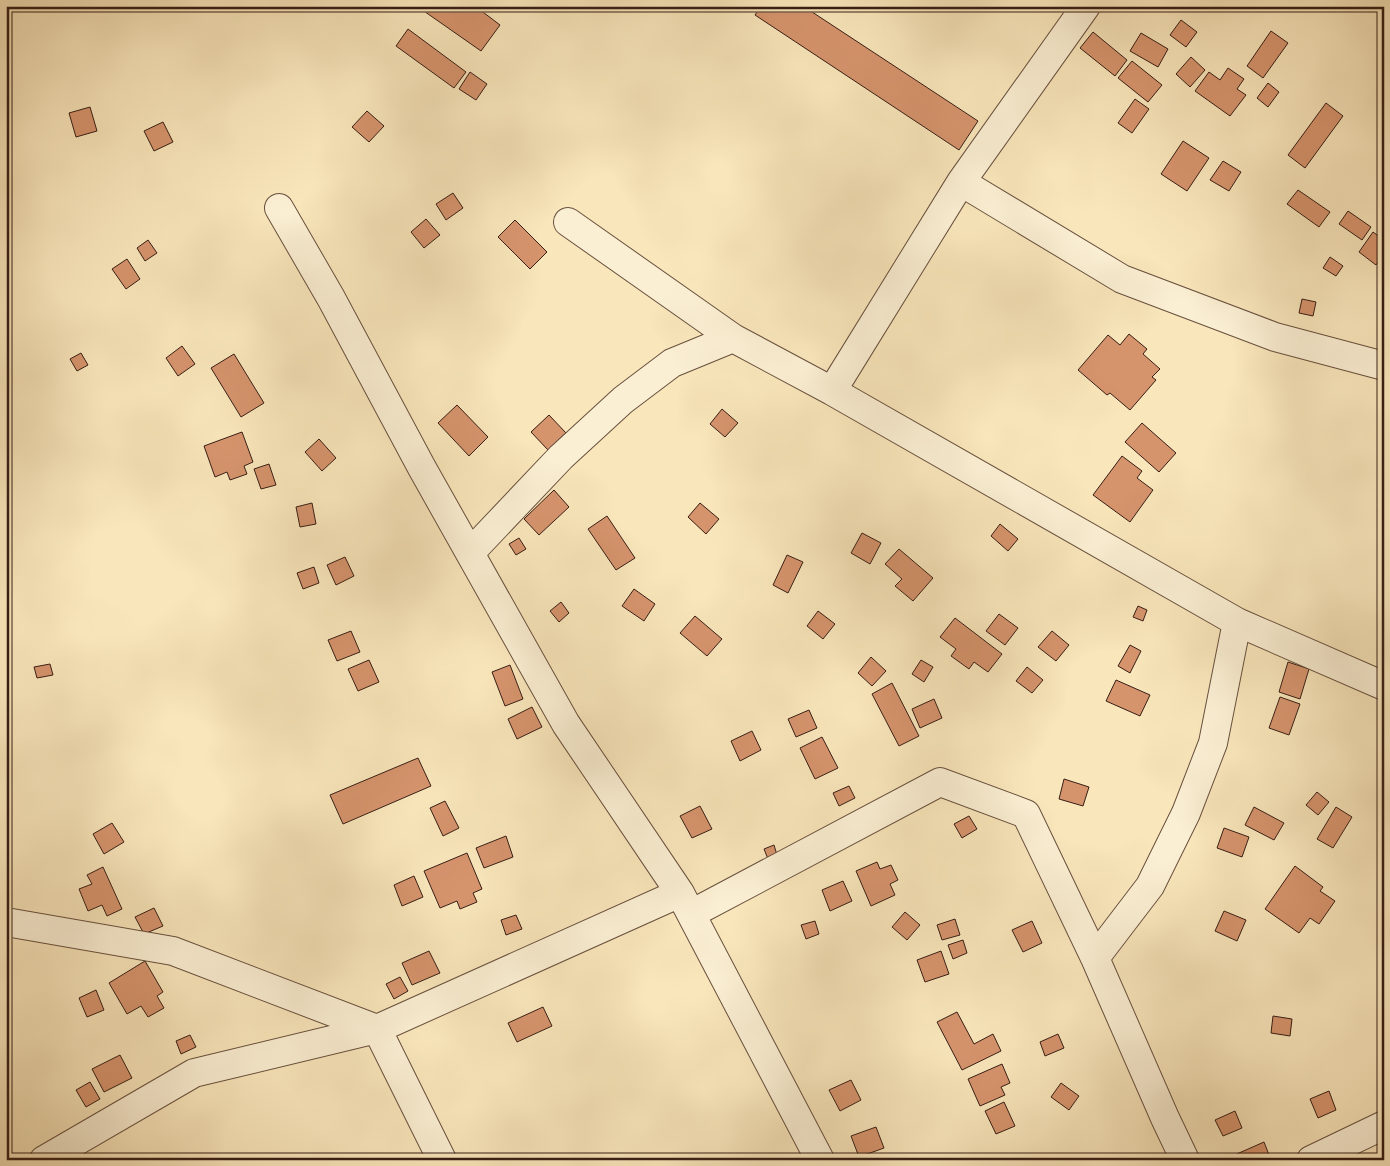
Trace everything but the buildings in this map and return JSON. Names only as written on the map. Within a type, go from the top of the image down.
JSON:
[{"type":"street","points":[[832,391],[961,182],[1086,6]]},
{"type":"street","points":[[961,182],[1122,279],[1275,337],[1384,366]]},
{"type":"street","points":[[279,208],[331,298],[566,724],[685,904],[820,1160]]},
{"type":"street","points":[[568,222],[733,338],[832,391],[1237,622],[1384,686]]},
{"type":"street","points":[[470,553],[561,457],[623,400],[672,363],[733,338]]},
{"type":"street","points":[[1095,958],[1150,886],[1186,813],[1213,743],[1237,622]]},
{"type":"street","points":[[44,1160],[194,1073],[377,1029],[685,904],[940,782],[1026,814],[1095,958],[1165,1118],[1186,1160]]},
{"type":"street","points":[[6,922],[173,950],[377,1029],[442,1160]]},
{"type":"street","points":[[1311,1160],[1384,1125]]}]
